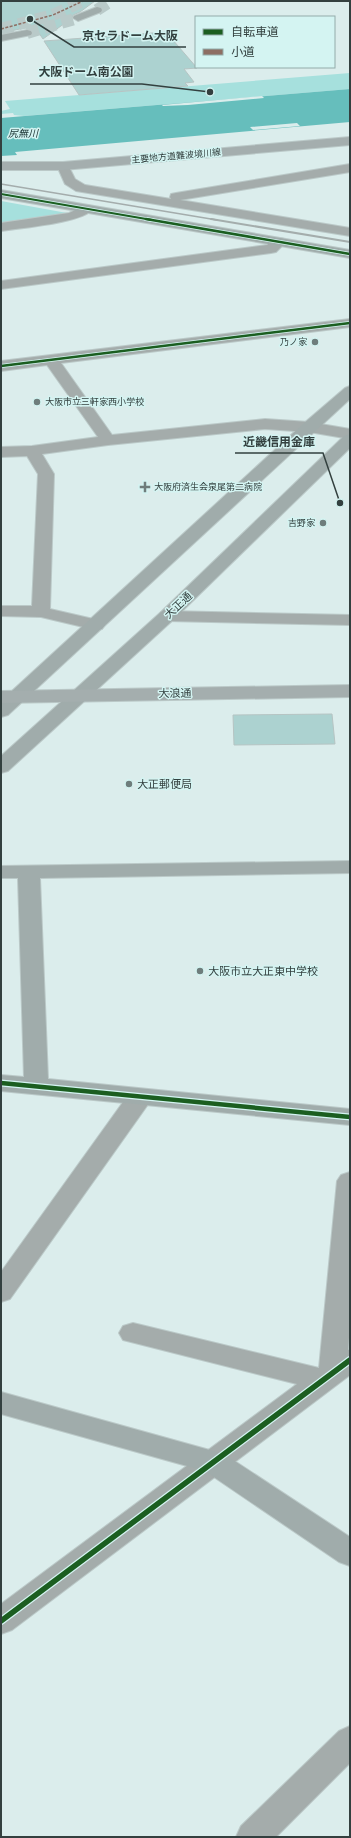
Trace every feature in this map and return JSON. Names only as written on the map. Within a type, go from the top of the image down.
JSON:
[{"type":"main road","name":"主要地方道難波境川線","points":[[2,167],[63,166],[350,141]]},
{"type":"main road","name":"大浪通","points":[[10,696],[350,691]]},
{"type":"street","points":[[78,18],[97,10]]},
{"type":"street","points":[[1,38],[27,33]]},
{"type":"street","points":[[63,166],[70,181],[81,188],[350,232]]},
{"type":"street","points":[[157,200],[350,168]]},
{"type":"street","points":[[1,194],[350,254]]},
{"type":"street","points":[[174,224],[196,206]]},
{"type":"street","points":[[1,227],[72,216],[86,209]]},
{"type":"street","points":[[1,285],[272,249],[279,242]]},
{"type":"street","points":[[1,366],[52,361],[350,322]]},
{"type":"street","points":[[52,361],[108,440]]},
{"type":"street","points":[[1,711],[10,696],[96,625],[309,427],[350,391]]},
{"type":"street","points":[[1,452],[32,451],[108,440],[265,424],[309,427],[350,434]]},
{"type":"street","name":"大正通","points":[[1,767],[167,616],[350,439]]},
{"type":"street","points":[[32,451],[46,474],[41,612]]},
{"type":"street","points":[[1,611],[41,612],[96,625]]},
{"type":"street","points":[[167,616],[350,620]]},
{"type":"street","points":[[1,872],[350,867]]},
{"type":"street","points":[[29,872],[36,1086]]},
{"type":"street","points":[[1,1083],[350,1117]]},
{"type":"street","points":[[1,1292],[140,1096]]},
{"type":"street","points":[[1,1622],[335,1371],[350,1181]]},
{"type":"street","points":[[133,1333],[335,1371]]},
{"type":"street","points":[[1,1403],[214,1462],[350,1554]]},
{"type":"street","points":[[253,1837],[350,1741]]},
{"type":"shaded area","points":[[350,73],[350,89],[24,116],[14,115],[13,113],[1,114],[1,111],[10,109],[5,101]]},
{"type":"shaded area","points":[[1,201],[67,213],[1,224]]},
{"type":"water","name":"尻無川","points":[[350,89],[350,122],[15,152],[17,155],[1,156],[1,118]]},
{"type":"pier","points":[[262,96],[264,98],[188,105],[162,105]]},
{"type":"pier","points":[[297,123],[300,126],[253,130],[250,127]]},
{"type":"building","points":[[1,1],[95,1],[80,12],[73,15],[72,18],[43,39],[34,26],[1,33]]},
{"type":"building","points":[[166,32],[195,66],[195,68],[197,68],[184,69],[194,82],[185,83],[188,86],[79,95],[44,41]]},
{"type":"building","points":[[332,714],[335,744],[234,745],[233,715]]},
{"type":"tunnel","points":[[1,29],[53,15],[83,1]]},
{"type":"tunnel","points":[[97,10],[111,1]]},
{"type":"tunnel","points":[[27,33],[78,18]]},
{"type":"railway","points":[[1,184],[211,219]]},
{"type":"railway","points":[[211,219],[350,242]]},
{"type":"railway","points":[[211,219],[217,220]]},
{"type":"marked path","points":[[1,29],[53,15],[83,1]]},
{"type":"cycle path","points":[[1,194],[350,254]]},
{"type":"cycle path","points":[[1,366],[350,323]]},
{"type":"cycle path","points":[[1,1083],[350,1117]]},
{"type":"cycle path","points":[[1,1621],[350,1360]]},
{"type":"place","name":"京セラドーム大阪","points":[[30,19]]},
{"type":"place","name":"大阪ドーム南公園","points":[[210,92]]},
{"type":"place","name":"乃ノ家","points":[[315,342]]},
{"type":"place","name":"大阪市立三軒家西小学校","points":[[37,402]]},
{"type":"place","name":"大阪府済生会泉尾第二病院","points":[[145,487]]},
{"type":"place","name":"近畿信用金庫","points":[[340,503]]},
{"type":"place","name":"吉野家","points":[[323,523]]},
{"type":"place","name":"大正郵便局","points":[[129,784]]},
{"type":"place","name":"大阪市立大正東中学校","points":[[200,971]]}]
